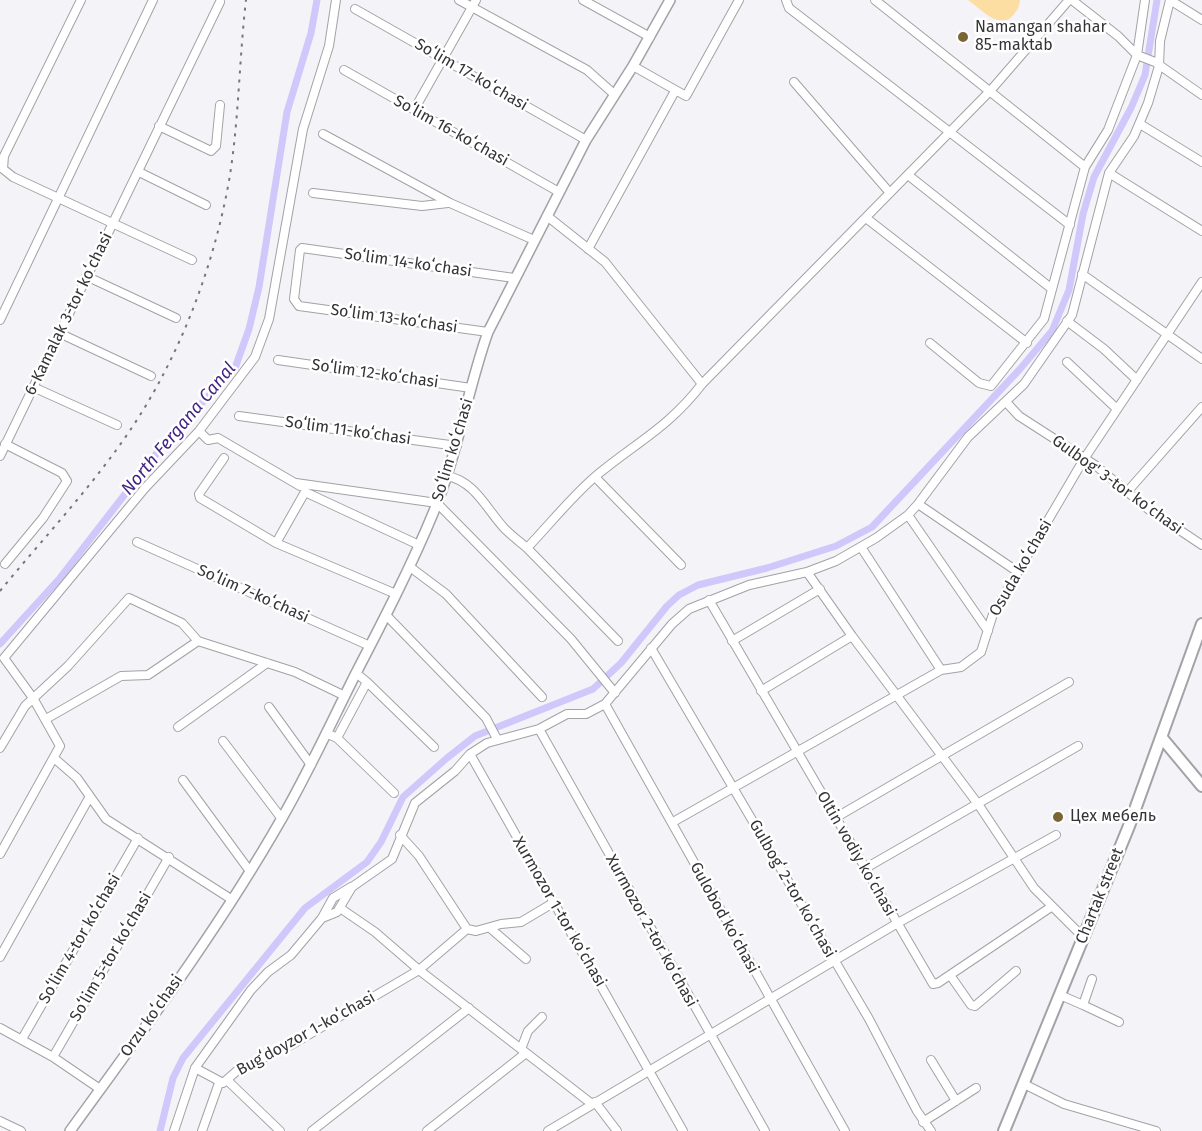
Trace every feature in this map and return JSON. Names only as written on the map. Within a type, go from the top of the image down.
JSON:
[{"type":"main road","name":"Chartak street","points":[[1004,1131],[1197,653],[1202,624]]},
{"type":"main road","points":[[1162,738],[1202,786]]},
{"type":"street","points":[[81,0],[4,156],[2,170],[192,260]]},
{"type":"street","points":[[0,320],[153,0]]},
{"type":"street","points":[[0,854],[60,746],[33,698],[2,661],[145,488],[199,431],[247,370],[269,319],[300,140],[329,46],[336,0]]},
{"type":"street","points":[[459,0],[474,4],[587,70],[614,94]]},
{"type":"street","points":[[583,0],[650,37]]},
{"type":"street","name":"Soʻlim koʻchasi","points":[[231,899],[282,819],[410,567],[437,503],[457,446],[488,332],[514,278],[586,140],[633,66],[670,0]]},
{"type":"street","points":[[633,66],[686,96],[739,0]]},
{"type":"street","points":[[786,0],[789,8],[1070,225]]},
{"type":"street","points":[[876,0],[1085,167]]},
{"type":"street","points":[[527,548],[595,477],[662,428],[685,405],[702,384],[991,90],[1070,0],[1118,36],[1139,56],[1157,64],[1202,95]]},
{"type":"street","points":[[930,344],[979,383],[988,387],[995,383],[1044,320],[1085,167],[1108,130],[1139,56],[1144,0]]},
{"type":"street","points":[[174,1131],[195,1068],[251,990],[268,972],[291,955],[322,918],[333,898],[392,860],[400,835],[416,803],[455,771],[470,754],[496,738],[513,738],[539,729],[567,714],[582,716],[604,704],[681,615],[709,600],[749,585],[807,572],[861,547],[908,516],[968,437],[1006,402],[1047,353],[1067,321],[1076,303],[1109,173],[1140,124],[1157,64],[1170,0],[1202,20]]},
{"type":"street","name":"6-Kamalak 3-tor koʻchasi","points":[[0,456],[220,2]]},
{"type":"street","points":[[414,110],[474,4]]},
{"type":"street","name":"Soʻlim 17-koʻchasi","points":[[356,9],[586,140]]},
{"type":"street","name":"Soʻlim 16-koʻchasi","points":[[344,70],[559,192]]},
{"type":"street","points":[[794,82],[890,193]]},
{"type":"street","points":[[588,249],[675,91]]},
{"type":"street","points":[[159,126],[211,151],[216,146],[220,105]]},
{"type":"street","points":[[1140,124],[1202,162]]},
{"type":"street","points":[[323,134],[450,203],[534,240]]},
{"type":"street","points":[[0,144],[4,156]]},
{"type":"street","points":[[139,172],[206,205]]},
{"type":"street","points":[[1109,173],[1202,231]]},
{"type":"street","points":[[908,175],[1052,289]]},
{"type":"street","points":[[313,193],[422,206],[450,203]]},
{"type":"street","points":[[547,216],[605,262],[702,384]]},
{"type":"street","points":[[866,218],[1027,343]]},
{"type":"street","name":"Soʻlim 14-koʻchasi","points":[[299,306],[294,299],[302,248],[514,278]]},
{"type":"street","points":[[1082,274],[1202,360]]},
{"type":"street","points":[[86,276],[176,318]]},
{"type":"street","name":"Osuda koʻchasi","points":[[673,822],[941,670],[961,666],[977,657],[984,647],[993,614],[1084,459],[1202,282]]},
{"type":"street","name":"Soʻlim 13-koʻchasi","points":[[299,306],[488,332]]},
{"type":"street","points":[[1067,321],[1104,349],[1137,380]]},
{"type":"street","points":[[59,333],[151,376]]},
{"type":"street","name":"Soʻlim 12-koʻchasi","points":[[278,360],[471,388]]},
{"type":"street","points":[[1066,362],[1117,409]]},
{"type":"street","points":[[33,387],[117,425]]},
{"type":"street","name":"Gulbog' 3-tor koʻchasi","points":[[1006,402],[1019,416],[1095,465],[1148,509],[1202,545]]},
{"type":"street","points":[[1127,492],[1153,466],[1202,407]]},
{"type":"street","name":"Soʻlim 11-koʻchasi","points":[[239,416],[457,446]]},
{"type":"street","points":[[199,431],[208,440],[218,438],[296,483],[305,492],[419,545]]},
{"type":"street","points":[[5,444],[62,473],[67,481],[43,518],[5,564]]},
{"type":"street","points":[[224,458],[200,494],[200,498],[276,543],[396,594]]},
{"type":"street","points":[[447,476],[458,478],[480,497],[504,528],[527,548],[618,641]]},
{"type":"street","points":[[595,477],[681,565]]},
{"type":"street","points":[[296,483],[437,503],[571,639],[613,691]]},
{"type":"street","points":[[276,543],[305,492]]},
{"type":"street","points":[[918,504],[1018,572]]},
{"type":"street","points":[[908,516],[988,631]]},
{"type":"street","name":"Soʻlim 7-koʻchasi","points":[[136,542],[370,646]]},
{"type":"street","points":[[861,547],[941,670]]},
{"type":"street","points":[[410,567],[446,594],[542,697]]},
{"type":"street","points":[[807,572],[978,804],[1013,860],[1051,907],[1083,937]]},
{"type":"street","points":[[732,641],[820,589]]},
{"type":"street","points":[[0,748],[25,706],[68,666],[128,598],[182,623],[198,641],[296,672],[345,696]]},
{"type":"street","name":"Oltin vodiy koʻchasi","points":[[709,600],[933,984],[950,975]]},
{"type":"street","points":[[386,615],[486,718],[496,738]]},
{"type":"street","points":[[761,691],[852,636]]},
{"type":"street","points":[[46,719],[121,676],[148,675],[198,641]]},
{"type":"street","name":"Gulbogʻ 2-tor koʻchasi","points":[[651,648],[869,1019],[931,1131]]},
{"type":"street","points":[[178,727],[267,663]]},
{"type":"street","points":[[356,673],[434,747]]},
{"type":"street","points":[[337,738],[367,682]]},
{"type":"street","points":[[835,818],[1069,682]]},
{"type":"street","name":"Gulobod koʻchasi","points":[[604,704],[673,822],[769,999],[845,1131]]},
{"type":"street","points":[[269,707],[311,765]]},
{"type":"street","name":"Xurmozor 2-tor koʻchasi","points":[[539,729],[708,1034],[765,1131]]},
{"type":"street","points":[[326,734],[337,738],[394,793]]},
{"type":"street","points":[[223,741],[282,819]]},
{"type":"street","points":[[864,869],[1078,746]]},
{"type":"street","name":"Xurmozor 1-tor koʻchasi","points":[[470,754],[683,1131]]},
{"type":"street","points":[[54,758],[76,778],[88,798],[106,819],[169,857],[231,899]]},
{"type":"street","points":[[183,780],[249,870]]},
{"type":"street","points":[[0,957],[88,798]]},
{"type":"street","points":[[400,835],[419,856],[467,930],[477,932],[521,922],[554,903]]},
{"type":"street","points":[[548,1131],[648,1069],[833,961],[1056,835]]},
{"type":"street","name":"Soʻlim 4-tor koʻchasi","points":[[22,1039],[138,838]]},
{"type":"street","name":"Soʻlim 5-tor koʻchasi","points":[[53,1057],[169,857]]},
{"type":"street","points":[[322,918],[340,908],[343,898],[352,887]]},
{"type":"street","name":"Orzu koʻchasi","points":[[70,1131],[163,1002],[231,899]]},
{"type":"street","points":[[1016,971],[975,1006],[950,975],[1051,907]]},
{"type":"street","points":[[340,908],[375,932],[419,970],[594,1103],[617,1131]]},
{"type":"street","points":[[490,928],[526,958]]},
{"type":"street","name":"Bugʻdoyzor 1-koʻchasi","points":[[195,1068],[219,1083],[228,1081],[239,1069],[291,1045],[419,970],[467,930]]},
{"type":"street","points":[[1083,1005],[1092,980]]},
{"type":"street","points":[[1060,995],[1119,1022]]},
{"type":"street","points":[[312,1131],[469,1008]]},
{"type":"street","points":[[427,1131],[524,1051],[528,1031],[542,1017]]},
{"type":"street","points":[[0,1028],[53,1057],[100,1089]]},
{"type":"street","points":[[931,1060],[956,1101]]},
{"type":"street","points":[[228,1081],[279,1131]]},
{"type":"street","points":[[202,1131],[219,1083]]},
{"type":"street","points":[[1024,1084],[1064,1104],[1156,1131]]},
{"type":"street","points":[[924,1122],[976,1088]]},
{"type":"street","points":[[0,1121],[21,1131]]},
{"type":"shaded area","points":[[968,0],[1020,1],[1014,14],[1003,21],[991,17]]},
{"type":"waterway","name":"North Fergana Canal","points":[[0,644],[60,578],[167,440],[235,368],[249,329],[259,287],[287,112],[311,33],[317,0]]},
{"type":"waterway","points":[[160,1131],[173,1078],[183,1058],[305,908],[367,862],[381,842],[403,797],[447,758],[475,736],[593,689],[621,663],[667,606],[679,595],[698,585],[767,568],[836,546],[872,527],[1020,369],[1052,331],[1069,290],[1083,214],[1094,177],[1131,108],[1145,75],[1157,0]]},
{"type":"railway","points":[[0,591],[115,452],[148,402],[188,322],[208,267],[229,181],[246,0]]},
{"type":"place","name":"Namangan shahar 85-maktab","points":[[963,37]]},
{"type":"place","name":"Цех мебель","points":[[1058,817]]}]
